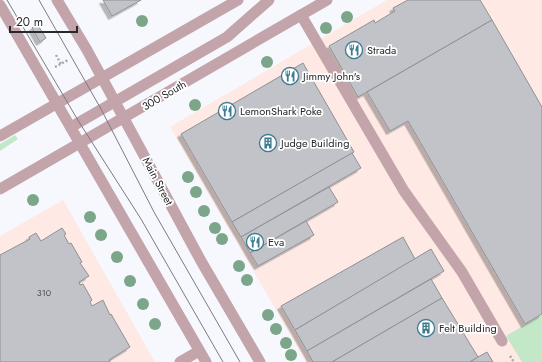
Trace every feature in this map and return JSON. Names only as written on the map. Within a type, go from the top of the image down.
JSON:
[{"type":"street","name":"Main Street","points":[[58,0],[201,261],[260,362]]},
{"type":"street","points":[[0,136],[238,0]]},
{"type":"street","points":[[71,127],[227,37],[269,0]]},
{"type":"street","name":"300 South","points":[[0,189],[327,0]]},
{"type":"street","points":[[0,5],[206,362]]},
{"type":"street","points":[[301,15],[404,191],[462,272],[502,341]]},
{"type":"street","points":[[180,362],[199,351]]},
{"type":"path","points":[[56,55],[61,64]]},
{"type":"path","points":[[54,67],[68,60]]},
{"type":"shaded area","points":[[387,0],[542,0],[542,362],[306,362],[170,127]]},
{"type":"shaded area","points":[[63,200],[155,362],[0,362],[0,236]]},
{"type":"green space","points":[[15,135],[18,139],[0,151],[0,144]]},
{"type":"green space","points":[[542,315],[542,362],[522,362],[506,336]]},
{"type":"building","points":[[103,0],[141,0],[112,16]]},
{"type":"building","points":[[408,0],[480,0],[492,20],[358,97],[329,46],[374,20],[375,23],[395,11],[393,8]]},
{"type":"building","points":[[492,20],[542,107],[542,314],[525,324],[408,121],[390,131],[367,92]]},
{"type":"building","points":[[37,24],[46,38],[40,42],[32,28]]},
{"type":"building","name":"Judge Building","points":[[303,63],[354,152],[232,222],[181,134]]},
{"type":"building","points":[[352,153],[361,168],[241,237],[232,222]]},
{"type":"building","points":[[329,187],[338,202],[250,253],[241,237]]},
{"type":"building","points":[[306,221],[314,235],[258,266],[250,253]]},
{"type":"building","points":[[62,228],[66,234],[64,235],[69,244],[71,243],[82,262],[80,263],[89,276],[79,282],[80,285],[83,284],[92,300],[90,302],[92,306],[103,300],[110,315],[111,314],[130,347],[109,360],[110,362],[0,362],[0,255],[30,239],[29,237],[36,233],[41,241]]},
{"type":"building","points":[[403,237],[415,259],[295,330],[281,306]]},
{"type":"building","points":[[431,249],[444,271],[307,351],[295,330]]},
{"type":"building","points":[[431,279],[442,298],[332,362],[313,362],[307,351]]},
{"type":"building","name":"Felt Building","points":[[442,298],[478,357],[470,362],[332,362]]},
{"type":"building","points":[[487,352],[493,362],[470,362],[478,357]]},
{"type":"tram line","points":[[7,0],[79,122],[141,219],[223,362]]},
{"type":"tram line","points":[[39,0],[101,109],[154,212],[240,362]]},
{"type":"place","name":"Strada","points":[[354,50]]},
{"type":"place","name":"Jimmy John's","points":[[290,76]]},
{"type":"place","name":"LemonShark Poke","points":[[227,111]]},
{"type":"place","name":"Judge Building","points":[[268,143]]},
{"type":"place","name":"Eva","points":[[255,242]]},
{"type":"place","name":"Felt Building","points":[[426,328]]}]
